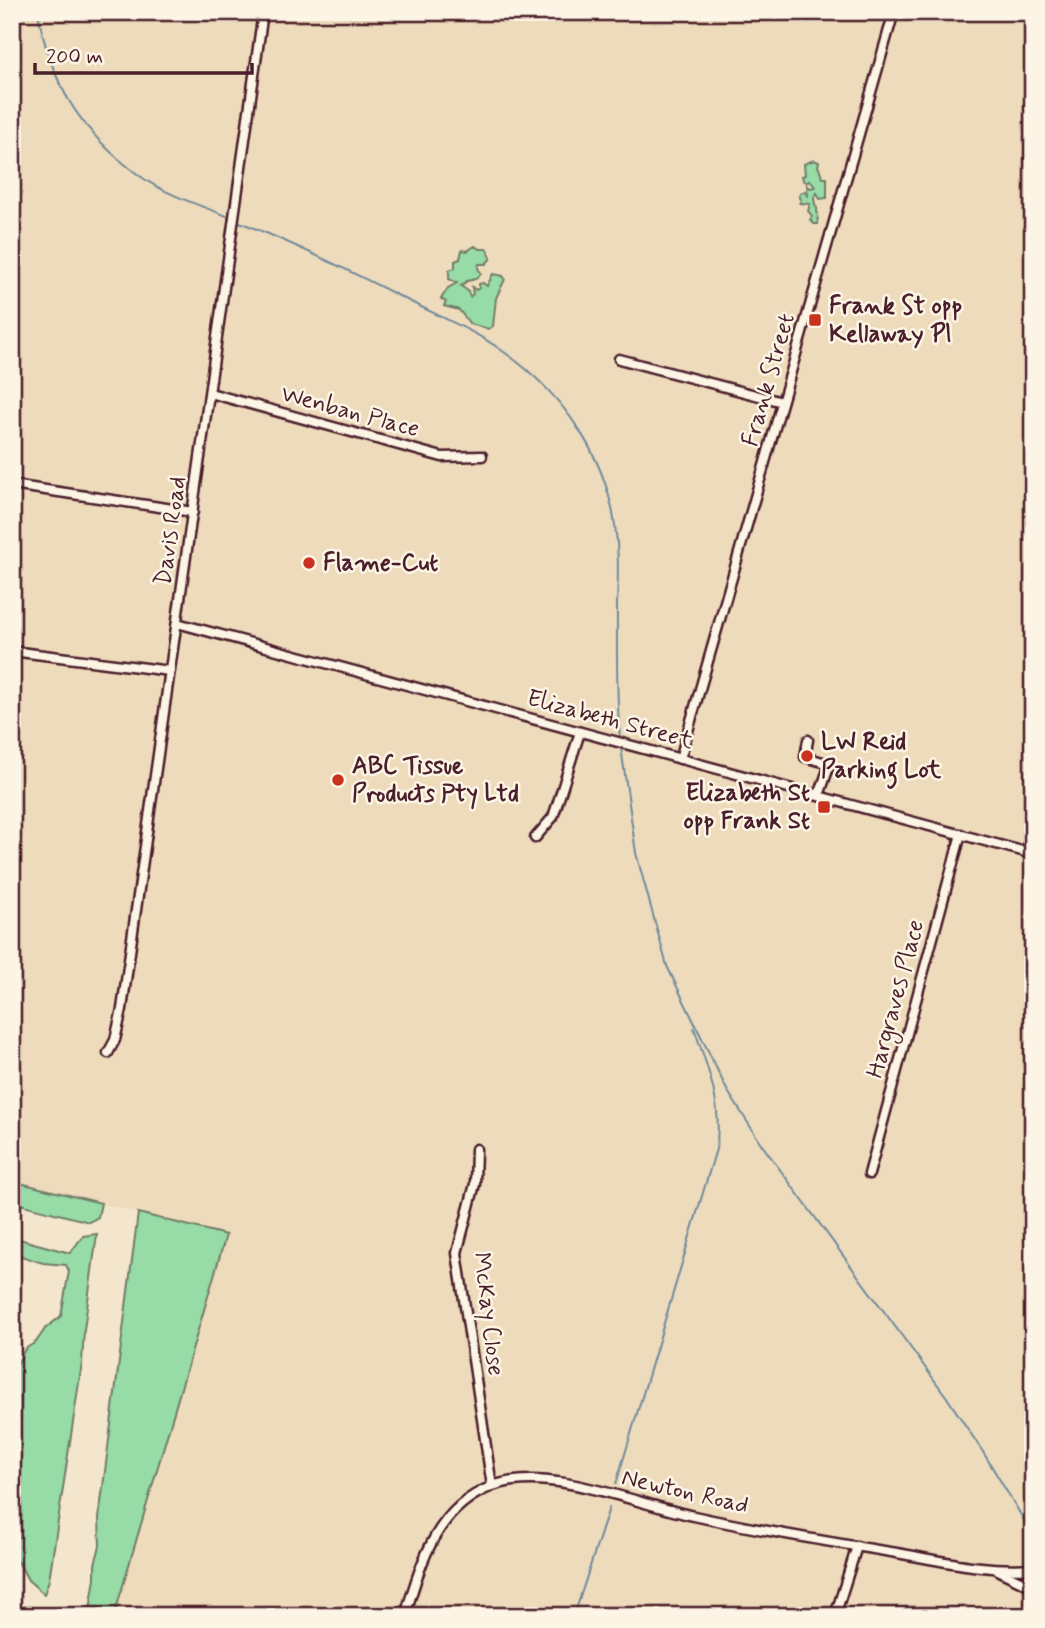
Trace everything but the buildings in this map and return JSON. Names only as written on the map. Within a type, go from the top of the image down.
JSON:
[{"type":"street","name":"Davis Road","points":[[108,1053],[115,1040],[122,1009],[263,12]]},
{"type":"street","name":"Frank Street","points":[[680,759],[894,12]]},
{"type":"street","points":[[619,359],[782,402]]},
{"type":"street","name":"Wenban Place","points":[[210,393],[442,457],[482,456]]},
{"type":"street","points":[[12,485],[193,512]]},
{"type":"street","name":"Elizabeth Street","points":[[177,623],[1030,853]]},
{"type":"street","points":[[12,651],[170,671]]},
{"type":"street","points":[[535,838],[547,825],[557,805],[580,732]]},
{"type":"street","points":[[808,740],[805,757],[830,764],[821,790],[816,795]]},
{"type":"street","points":[[1030,853],[1033,828]]},
{"type":"street","name":"Hargraves Place","points":[[869,1174],[961,834]]},
{"type":"street","name":"McKay Close","points":[[476,1149],[475,1184],[457,1254],[492,1486]]},
{"type":"street","name":"Newton Road","points":[[405,1616],[426,1550],[437,1529],[453,1511],[474,1495],[513,1480],[538,1479],[564,1483],[692,1516],[997,1570],[1033,1569]]},
{"type":"street","points":[[835,1616],[857,1546]]},
{"type":"street","points":[[997,1570],[1033,1587]]},
{"type":"shaded area","points":[[12,12],[1033,12],[1033,1616],[114,1616],[226,1235],[12,1181]]},
{"type":"green space","points":[[814,160],[819,162],[823,178],[827,178],[827,198],[820,199],[817,193],[814,197],[818,224],[810,220],[810,204],[800,203],[799,197],[800,193],[805,191],[808,197],[807,185],[810,188],[815,187],[810,180],[803,180],[802,176],[805,175],[804,164]]},
{"type":"green space","points":[[475,246],[487,249],[491,258],[486,264],[479,264],[479,277],[461,286],[468,291],[470,297],[473,294],[472,287],[476,290],[479,284],[483,283],[487,286],[493,274],[505,279],[496,298],[493,326],[489,329],[470,324],[459,310],[444,306],[446,302],[441,299],[448,288],[457,283],[449,279],[449,270],[455,268],[455,261],[460,259],[462,250],[467,251]]},
{"type":"green space","points":[[12,1181],[101,1203],[98,1217],[89,1222],[12,1202]]},
{"type":"green space","points":[[138,1213],[226,1235],[114,1616],[89,1616],[95,1564],[100,1546],[99,1518]]},
{"type":"green space","points":[[97,1234],[82,1363],[49,1580],[44,1594],[28,1580],[19,1563],[12,1558],[12,1367],[16,1366],[25,1349],[36,1342],[45,1329],[61,1316],[69,1271],[66,1265],[43,1263],[12,1253],[12,1237],[70,1253],[83,1236]]},
{"type":"waterway","points":[[38,12],[43,38],[60,84],[85,124],[101,142],[119,160],[150,183],[184,200],[232,218]]},
{"type":"waterway","points":[[237,221],[320,257],[480,337],[525,368],[562,406],[578,427],[602,474],[615,526],[618,556],[617,672],[620,738]]},
{"type":"waterway","points":[[621,747],[636,853],[667,966],[727,1090],[762,1145],[946,1396],[1033,1535]]},
{"type":"waterway","points":[[616,1484],[716,1149],[716,1102],[694,1028]]},
{"type":"waterway","points":[[574,1616],[609,1508]]},
{"type":"place","name":"Frank St opp Kellaway Pl","points":[[815,320]]},
{"type":"place","name":"Flame-Cut","points":[[309,563]]},
{"type":"place","name":"LW Reid Parking Lot","points":[[807,756]]},
{"type":"place","name":"ABC Tissue Products Pty Ltd","points":[[338,780]]},
{"type":"place","name":"Elizabeth St opp Frank St","points":[[824,807]]}]
